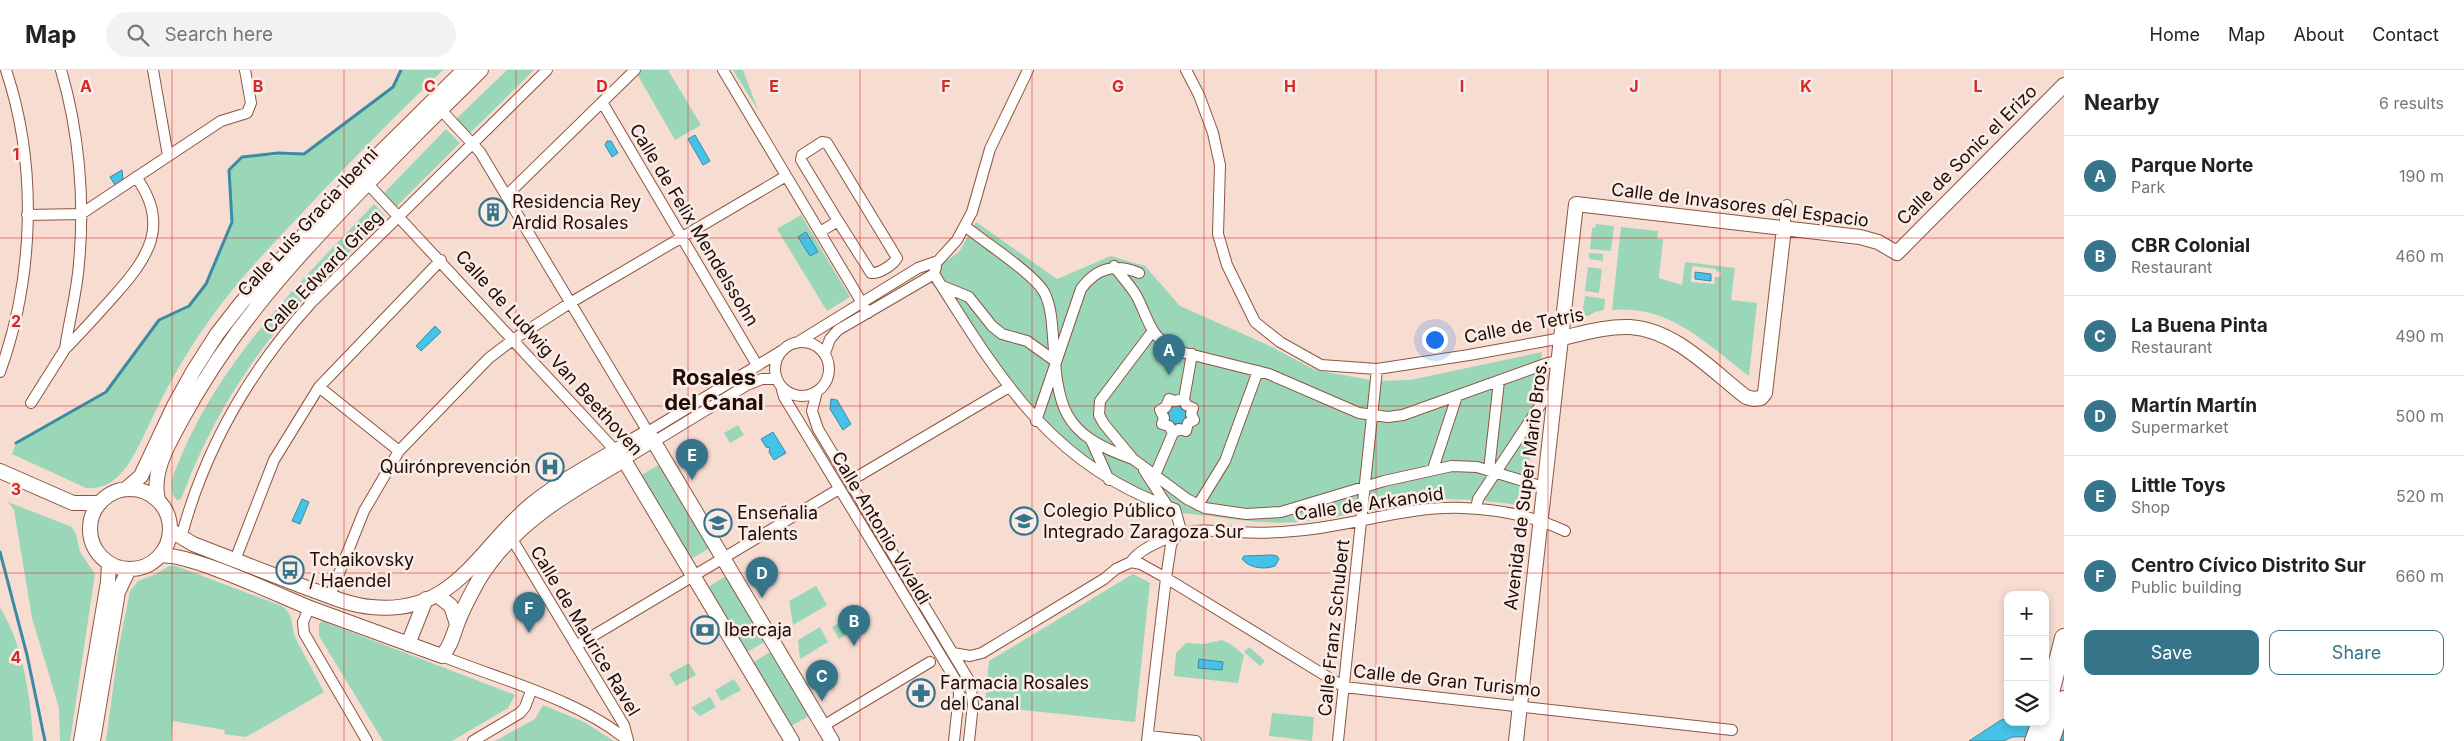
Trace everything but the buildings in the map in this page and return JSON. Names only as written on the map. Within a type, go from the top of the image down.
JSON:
[{"type":"highway","points":[[2050,741],[2058,695],[2064,638]]},
{"type":"highway","points":[[2049,707],[2058,695]]},
{"type":"highway","points":[[2034,741],[2040,726]]},
{"type":"street","points":[[0,372],[7,354],[22,283],[27,215],[22,142],[16,107],[6,70]]},
{"type":"street","points":[[62,70],[74,133],[80,214],[79,264],[64,349]]},
{"type":"street","points":[[153,70],[168,156]]},
{"type":"street","points":[[27,215],[80,214],[220,121],[244,115],[250,110],[251,103],[245,70]]},
{"type":"street","name":"Calle Luis Gracia Iberni","points":[[126,489],[141,476],[174,406],[194,370],[217,334],[242,302],[341,194],[464,70]]},
{"type":"street","name":"Calle Luis Gracia Iberni","points":[[158,500],[156,482],[174,434],[206,376],[242,324],[277,279],[481,70]]},
{"type":"street","name":"Calle Edward Grieg","points":[[176,534],[214,443],[235,403],[262,362],[312,302],[547,70]]},
{"type":"street","points":[[506,196],[635,70]]},
{"type":"street","points":[[723,70],[868,313]]},
{"type":"street","points":[[825,353],[833,334],[934,274],[938,261],[957,240],[972,212],[990,149],[1028,70]]},
{"type":"street","name":"Calle de Tetris","points":[[1186,70],[1199,95],[1213,133],[1220,166],[1218,234],[1227,265],[1255,322],[1280,342],[1321,365],[1377,369],[1424,363],[1617,328],[1637,328],[1654,332],[1677,343],[1746,397],[1757,400],[1765,393],[1784,228]]},
{"type":"street","name":"Calle de Sonic el Erizo","points":[[1897,253],[2064,85]]},
{"type":"street","name":"Calle de Felix Mendelssohn","points":[[602,102],[757,365]]},
{"type":"street","points":[[441,110],[473,143],[506,196],[832,741]]},
{"type":"street","points":[[822,142],[827,143],[897,258],[895,262],[875,274],[871,274],[838,220],[801,160],[802,154],[822,142]]},
{"type":"street","points":[[330,596],[364,511],[399,451],[489,358],[514,339],[570,304],[786,176]]},
{"type":"street","points":[[31,403],[64,349],[139,268],[148,251],[152,234],[152,215],[146,193],[136,177]]},
{"type":"street","name":"Calle de Ludwig Van Beethoven","points":[[368,184],[400,216],[621,455],[792,741]]},
{"type":"street","name":"Calle de Invasores del Espacio","points":[[1576,204],[1860,237],[1878,242],[1897,253]]},
{"type":"street","name":"Avenida de Super Mario Bros.","points":[[1516,741],[1560,361],[1576,204]]},
{"type":"street","points":[[1784,228],[1786,205]]},
{"type":"street","points":[[820,232],[838,220]]},
{"type":"street","points":[[965,226],[1032,279],[1043,292],[1052,320],[1055,361],[1063,410],[1072,424],[1091,440],[1137,462],[1198,505],[1246,514],[1263,515],[1314,503],[1433,469],[1464,466],[1537,485]]},
{"type":"street","points":[[235,560],[274,460],[319,387],[441,260]]},
{"type":"street","points":[[442,656],[450,646],[457,624],[485,570],[512,539],[545,508],[757,365],[918,268],[938,261]]},
{"type":"street","points":[[1114,266],[1136,296],[1152,332],[1166,345],[1192,354],[1258,371],[1303,387],[1359,413],[1372,416],[1403,415],[1560,361]]},
{"type":"street","points":[[1036,421],[1081,289],[1095,274],[1114,266],[1124,267],[1139,273]]},
{"type":"street","points":[[934,274],[1009,387],[1036,421],[1072,454],[1109,480],[1139,496],[1175,509],[1178,535],[1171,545],[1166,578],[1148,738],[1196,741]]},
{"type":"street","points":[[942,286],[969,297],[992,326],[1002,334],[1027,341],[1055,361]]},
{"type":"street","points":[[1152,332],[1100,401],[1099,415],[1137,462],[1168,507]]},
{"type":"street","points":[[798,342],[816,345],[825,353],[828,359],[829,374],[827,380],[817,391],[812,405],[815,424],[967,677],[972,690],[973,704],[969,741]]},
{"type":"street","points":[[779,383],[775,367],[782,350]]},
{"type":"street","points":[[1155,475],[1174,433],[1179,429],[1186,431],[1188,423],[1194,420],[1191,414],[1193,408],[1186,405],[1184,399],[1192,354]]},
{"type":"street","name":"Calle Franz Schubert","points":[[1338,741],[1362,521],[1363,488],[1377,369]]},
{"type":"street","points":[[1198,505],[1224,461],[1258,371]]},
{"type":"street","points":[[651,436],[754,381],[779,383],[798,396],[817,391]]},
{"type":"street","points":[[1492,472],[1499,381]]},
{"type":"street","name":"Calle Antonio Vivaldi","points":[[779,383],[784,397],[958,684],[959,695],[954,741]]},
{"type":"street","points":[[319,387],[399,451]]},
{"type":"street","points":[[850,482],[1009,387]]},
{"type":"street","points":[[1476,508],[1478,499],[1492,472],[1547,395]]},
{"type":"street","points":[[1433,469],[1457,396]]},
{"type":"street","points":[[1174,433],[1169,426],[1162,424],[1164,418],[1160,410],[1166,407],[1169,400],[1184,399]]},
{"type":"street","points":[[1091,440],[1109,480]]},
{"type":"street","points":[[176,534],[160,556],[143,567],[129,569],[109,563],[94,545],[91,522],[100,503],[109,495],[126,489],[146,492],[158,500],[169,517],[176,534],[235,560],[359,606],[382,608],[409,605],[431,597],[468,573],[506,528],[534,503],[621,455]]},
{"type":"street","points":[[1,470],[73,503],[91,522]]},
{"type":"street","points":[[576,646],[685,583],[693,575],[839,489]]},
{"type":"street","points":[[73,503],[100,503]]},
{"type":"street","name":"Calle de Arkanoid","points":[[1131,562],[1136,556],[1165,539],[1205,530],[1294,531],[1419,510],[1476,508],[1518,514],[1566,531]]},
{"type":"street","name":"Calle de Maurice Ravel","points":[[512,539],[624,725],[628,741]]},
{"type":"street","points":[[160,556],[179,556],[309,608],[442,656],[531,691],[586,713],[628,741]]},
{"type":"street","points":[[953,653],[970,656],[982,653],[1131,562]]},
{"type":"street","name":"Calle de Gran Turismo","points":[[1131,562],[1140,564],[1166,578],[1344,687],[1732,730]]},
{"type":"street","points":[[81,741],[108,582],[109,563]]},
{"type":"street","points":[[94,741],[118,592],[129,569]]},
{"type":"street","points":[[431,597],[450,606],[457,624]]},
{"type":"street","points":[[408,644],[431,597]]},
{"type":"street","points":[[309,608],[303,622],[304,634],[367,741]]},
{"type":"street","points":[[823,726],[930,662]]},
{"type":"street","points":[[473,741],[520,713],[525,707],[531,691]]},
{"type":"green space","points":[[401,70],[443,70],[389,123],[264,253],[228,295],[182,362],[132,459],[118,477],[98,487],[86,488],[12,454],[16,443],[106,392],[159,320],[189,306],[206,284],[232,222],[229,170],[242,157],[304,154],[393,87]]},
{"type":"green space","points":[[507,70],[534,70],[470,133],[456,119]]},
{"type":"green space","points":[[641,70],[668,70],[701,125],[675,140],[637,74]]},
{"type":"green space","points":[[733,70],[743,70],[758,110]]},
{"type":"green space","points":[[446,129],[460,143],[396,207],[384,193]]},
{"type":"green space","points":[[374,204],[386,217],[315,286],[258,354],[215,423],[181,499],[177,500],[173,495],[172,489],[175,471],[199,418],[220,384],[242,352],[267,321]]},
{"type":"green space","points":[[801,215],[850,297],[827,311],[777,229]]},
{"type":"green space","points":[[976,222],[1057,279],[1111,256],[1145,266],[1180,306],[1268,345],[1315,370],[1376,381],[1410,380],[1542,352],[1524,506],[1445,499],[1391,505],[1322,519],[1271,522],[1170,512],[1137,500],[1086,470],[1058,447],[1033,421],[988,365],[926,275],[959,252]]},
{"type":"green space","points":[[1596,224],[1614,226],[1611,251],[1590,249],[1592,228],[1595,228]]},
{"type":"green space","points":[[1621,227],[1658,231],[1657,239],[1663,239],[1659,278],[1682,285],[1685,262],[1735,268],[1731,300],[1757,303],[1749,376],[1702,339],[1669,320],[1652,313],[1633,310],[1612,310]],"holes":[[[1692,266],[1716,269],[1716,271],[1721,272],[1720,277],[1715,277],[1714,284],[1691,282]]]},
{"type":"green space","points":[[1589,253],[1603,254],[1603,261],[1589,259]]},
{"type":"green space","points":[[1588,267],[1602,269],[1599,293],[1585,291]]},
{"type":"green space","points":[[1585,296],[1605,299],[1604,310],[1588,316],[1582,315]]},
{"type":"green space","points":[[738,425],[744,435],[730,443],[724,433]]},
{"type":"green space","points":[[662,463],[711,547],[688,561],[638,477]]},
{"type":"green space","points":[[8,502],[72,527],[76,534],[80,552],[95,574],[70,741],[60,741],[59,708],[32,618],[14,510]]},
{"type":"green space","points":[[169,566],[176,566],[286,609],[290,616],[295,637],[324,692],[246,737],[224,734],[225,730],[173,721],[171,741],[106,741],[118,651],[130,591],[138,581],[156,574]]},
{"type":"green space","points":[[729,574],[768,640],[744,654],[705,589]]},
{"type":"green space","points":[[1133,574],[1150,583],[1135,722],[985,706],[989,661]]},
{"type":"green space","points":[[816,586],[827,605],[793,625],[789,601]]},
{"type":"green space","points":[[0,608],[15,638],[20,654],[28,690],[33,741],[0,741]]},
{"type":"green space","points":[[843,620],[851,632],[839,639],[832,627]]},
{"type":"green space","points":[[322,621],[515,695],[508,708],[452,741],[383,741],[319,636],[319,624]]},
{"type":"green space","points":[[820,627],[828,642],[800,659],[798,640]]},
{"type":"green space","points":[[1222,640],[1232,645],[1244,655],[1238,683],[1174,676],[1176,653],[1186,643],[1204,644]]},
{"type":"green space","points":[[1249,647],[1265,661],[1260,666],[1244,652]]},
{"type":"green space","points":[[774,650],[812,714],[788,728],[750,664]]},
{"type":"green space","points":[[689,663],[696,675],[676,686],[669,674]]},
{"type":"green space","points":[[734,679],[741,690],[721,701],[715,690]]},
{"type":"green space","points":[[710,697],[716,707],[700,716],[691,708]]},
{"type":"green space","points":[[543,705],[584,722],[614,741],[495,741],[535,719]]},
{"type":"green space","points":[[1272,713],[1314,717],[1312,741],[1269,736]]},
{"type":"water","points":[[695,135],[710,161],[703,165],[688,139]]},
{"type":"water","points":[[607,141],[611,141],[618,153],[612,157],[605,145]]},
{"type":"water","points":[[122,170],[123,180],[115,185],[110,177]]},
{"type":"water","points":[[806,232],[818,252],[810,256],[798,237]]},
{"type":"water","points":[[1695,272],[1711,274],[1711,281],[1695,279]]},
{"type":"water","points":[[435,326],[441,332],[421,351],[416,346]]},
{"type":"water","points":[[831,399],[837,400],[851,424],[843,430],[830,409]]},
{"type":"water","points":[[1177,406],[1183,409],[1186,415],[1183,421],[1177,424],[1171,421],[1168,415],[1171,409]]},
{"type":"water","points":[[773,432],[786,453],[774,460],[769,452],[770,448],[766,447],[761,439]]},
{"type":"water","points":[[302,499],[309,502],[300,524],[292,521]]},
{"type":"water","points":[[1244,556],[1277,556],[1279,559],[1275,566],[1266,568],[1253,566],[1242,559]]},
{"type":"water","points":[[1199,659],[1223,662],[1222,670],[1198,668]]},
{"type":"water","points":[[2004,720],[2004,726],[2049,726],[2049,721],[2064,720],[2064,741],[2044,736],[2012,737],[2004,741],[1969,741]]},
{"type":"waterway","points":[[16,443],[106,392],[159,320],[189,306],[206,284],[232,222],[229,170],[242,157],[278,153],[304,154],[393,87],[401,70]]},
{"type":"waterway","points":[[0,552],[27,655],[45,741]]},
{"type":"place","name":"Residencia Rey Ardid Rosales","points":[[493,212]]},
{"type":"place","name":"Parque Norte","points":[[1169,375]]},
{"type":"place","name":"Quirónprevención","points":[[550,467]]},
{"type":"place","name":"Little Toys","points":[[692,480]]},
{"type":"place","name":"Colegio Público Integrado Zaragoza Sur","points":[[1024,521]]},
{"type":"place","name":"Enseñalia Talents","points":[[718,523]]},
{"type":"place","name":"Tchaikovsky / Haendel","points":[[290,570]]},
{"type":"place","name":"Martín Martín","points":[[762,598]]},
{"type":"place","name":"Ibercaja","points":[[705,630]]},
{"type":"place","name":"Centro Cívico Distrito Sur","points":[[529,633]]},
{"type":"place","name":"CBR Colonial","points":[[854,646]]},
{"type":"place","name":"Farmacia Rosales del Canal","points":[[921,693]]},
{"type":"place","name":"La Buena Pinta","points":[[822,701]]},
{"type":"district","name":"Rosales del Canal","points":[[714,390]]}]
